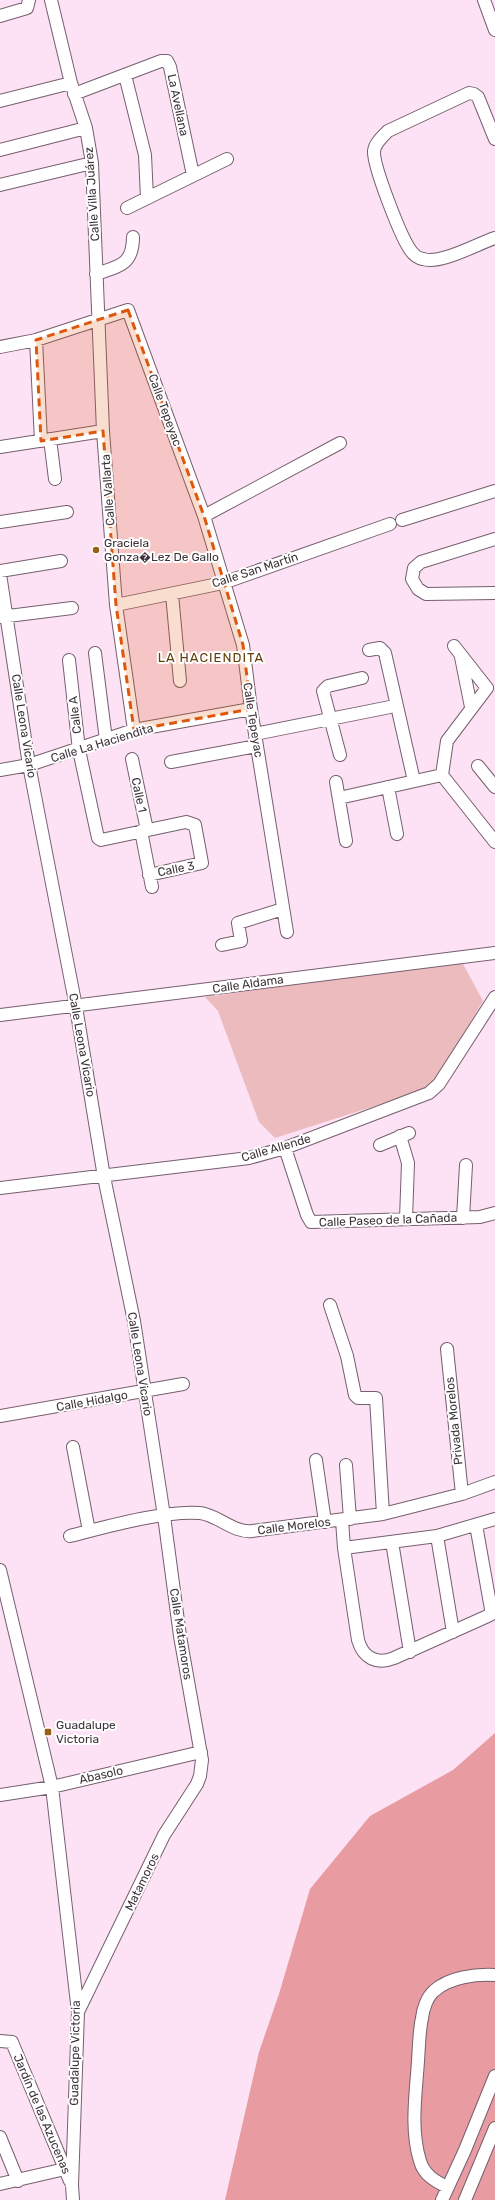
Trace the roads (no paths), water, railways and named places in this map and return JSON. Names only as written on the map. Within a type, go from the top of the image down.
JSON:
[{"type":"street","points":[[0,16],[28,8],[30,0]]},
{"type":"street","name":"Calle Villa Juárez","points":[[51,0],[72,89],[86,128],[92,163],[98,320]]},
{"type":"street","points":[[491,3],[495,28]]},
{"type":"street","name":"La Avellana","points":[[0,101],[72,89],[125,75],[161,61],[167,61],[169,64],[193,175]]},
{"type":"street","points":[[125,75],[145,155],[147,198]]},
{"type":"street","points":[[495,138],[478,97],[469,93],[388,132],[380,139],[374,149],[375,165],[409,248],[414,254],[422,259],[438,260],[495,238]]},
{"type":"street","points":[[0,150],[86,128]]},
{"type":"street","points":[[127,208],[227,159]]},
{"type":"street","points":[[0,185],[92,163]]},
{"type":"street","points":[[96,274],[125,262],[131,252],[133,237]]},
{"type":"street","name":"Calle Tepeyac","points":[[98,320],[128,310],[204,516],[243,645],[250,709],[287,932]]},
{"type":"street","points":[[0,347],[36,340],[98,320]]},
{"type":"street","name":"Calle Vallarta","points":[[98,320],[103,431],[116,605],[134,730]]},
{"type":"street","points":[[36,340],[45,440],[55,479]]},
{"type":"street","points":[[0,447],[103,431]]},
{"type":"street","points":[[204,516],[340,443]]},
{"type":"street","name":"Calle San Martín","points":[[116,605],[223,582],[396,522],[495,491]]},
{"type":"street","points":[[0,522],[67,512]]},
{"type":"street","points":[[495,539],[420,562],[414,568],[412,579],[418,589],[426,594],[495,593]]},
{"type":"street","points":[[0,571],[61,561]]},
{"type":"street","name":"Calle Leona Vicario","points":[[0,574],[4,617],[29,765],[76,1007],[104,1176],[134,1321],[164,1516]]},
{"type":"street","points":[[172,594],[180,681]]},
{"type":"street","points":[[4,617],[72,608]]},
{"type":"street","points":[[369,650],[380,648],[385,653],[414,781]]},
{"type":"street","points":[[471,707],[457,651],[487,688],[471,707],[447,741],[442,775],[495,842]]},
{"type":"street","points":[[95,653],[106,740]]},
{"type":"street","name":"Calle A","points":[[68,660],[79,750],[97,836],[99,839],[144,830]]},
{"type":"street","points":[[340,755],[324,689],[328,686],[362,678]]},
{"type":"street","points":[[172,762],[331,720],[390,707]]},
{"type":"street","name":"Calle La Haciendita","points":[[0,770],[29,765],[79,750],[134,730],[250,709]]},
{"type":"street","name":"Calle 1","points":[[132,759],[144,830]]},
{"type":"street","points":[[478,766],[495,788]]},
{"type":"street","points":[[339,798],[442,775]]},
{"type":"street","points":[[336,782],[346,841]]},
{"type":"street","points":[[388,787],[397,834]]},
{"type":"street","name":"Calle 3","points":[[149,874],[202,863],[196,828],[193,823],[186,822],[144,830],[149,874],[152,887]]},
{"type":"street","points":[[222,945],[241,941],[237,927],[238,923],[283,909]]},
{"type":"street","name":"Calle Aldama","points":[[0,1014],[76,1007],[357,969],[495,953]]},
{"type":"street","name":"Calle Allende","points":[[0,1188],[249,1158],[285,1148],[429,1093],[439,1084],[495,997]]},
{"type":"street","points":[[380,1145],[405,1134],[408,1163],[406,1219]]},
{"type":"street","name":"Calle Paseo de la Cañada","points":[[285,1148],[307,1215],[311,1222],[463,1218],[480,1217],[495,1213]]},
{"type":"street","points":[[463,1218],[466,1165]]},
{"type":"street","points":[[330,1305],[347,1356],[355,1395],[358,1398],[376,1398],[383,1514]]},
{"type":"street","name":"Privada Morelos","points":[[447,1349],[462,1494]]},
{"type":"street","name":"Calle Hidalgo","points":[[0,1416],[183,1384]]},
{"type":"street","points":[[73,1447],[89,1531]]},
{"type":"street","points":[[316,1460],[324,1522]]},
{"type":"street","points":[[346,1465],[346,1519],[344,1548],[360,1649],[369,1658],[380,1662],[410,1652],[485,1618],[491,1612],[476,1525]]},
{"type":"street","name":"Calle Morelos","points":[[70,1536],[164,1516],[202,1513],[248,1532],[383,1514],[462,1494],[495,1482]]},
{"type":"street","name":"Calle Matamoros","points":[[164,1516],[180,1636],[201,1752]]},
{"type":"street","points":[[344,1548],[437,1536],[495,1519]]},
{"type":"street","points":[[437,1536],[453,1632]]},
{"type":"street","points":[[392,1542],[410,1652]]},
{"type":"street","name":"Guadalupe Victoria","points":[[0,1570],[52,1787],[78,2012],[72,2185],[73,2200]]},
{"type":"street","name":"Abasolo","points":[[0,1795],[52,1787],[201,1752]]},
{"type":"street","name":"Matamoros","points":[[78,2012],[164,1835],[197,1784],[202,1768],[201,1752]]},
{"type":"street","points":[[447,2187],[432,2179],[424,2171],[420,2162],[417,2144],[415,2116],[421,2019],[428,2000],[434,1991],[441,1986],[468,1976],[495,1975]]},
{"type":"street","name":"Jardín de las Azucenas","points":[[6,2042],[72,2185]]},
{"type":"street","points":[[442,2200],[465,2150],[495,2076]]},
{"type":"street","points":[[465,2200],[495,2128]]},
{"type":"street","points":[[0,2137],[18,2181]]},
{"type":"street","points":[[465,2150],[483,2158]]},
{"type":"street","points":[[0,2184],[65,2169]]},
{"type":"place","name":"Graciela Gonza�Lez De Gallo","points":[[96,550]]},
{"type":"place","name":"Guadalupe Victoria","points":[[48,1732]]},
{"type":"district","name":"LA HACIENDITA","points":[[211,657]]}]
